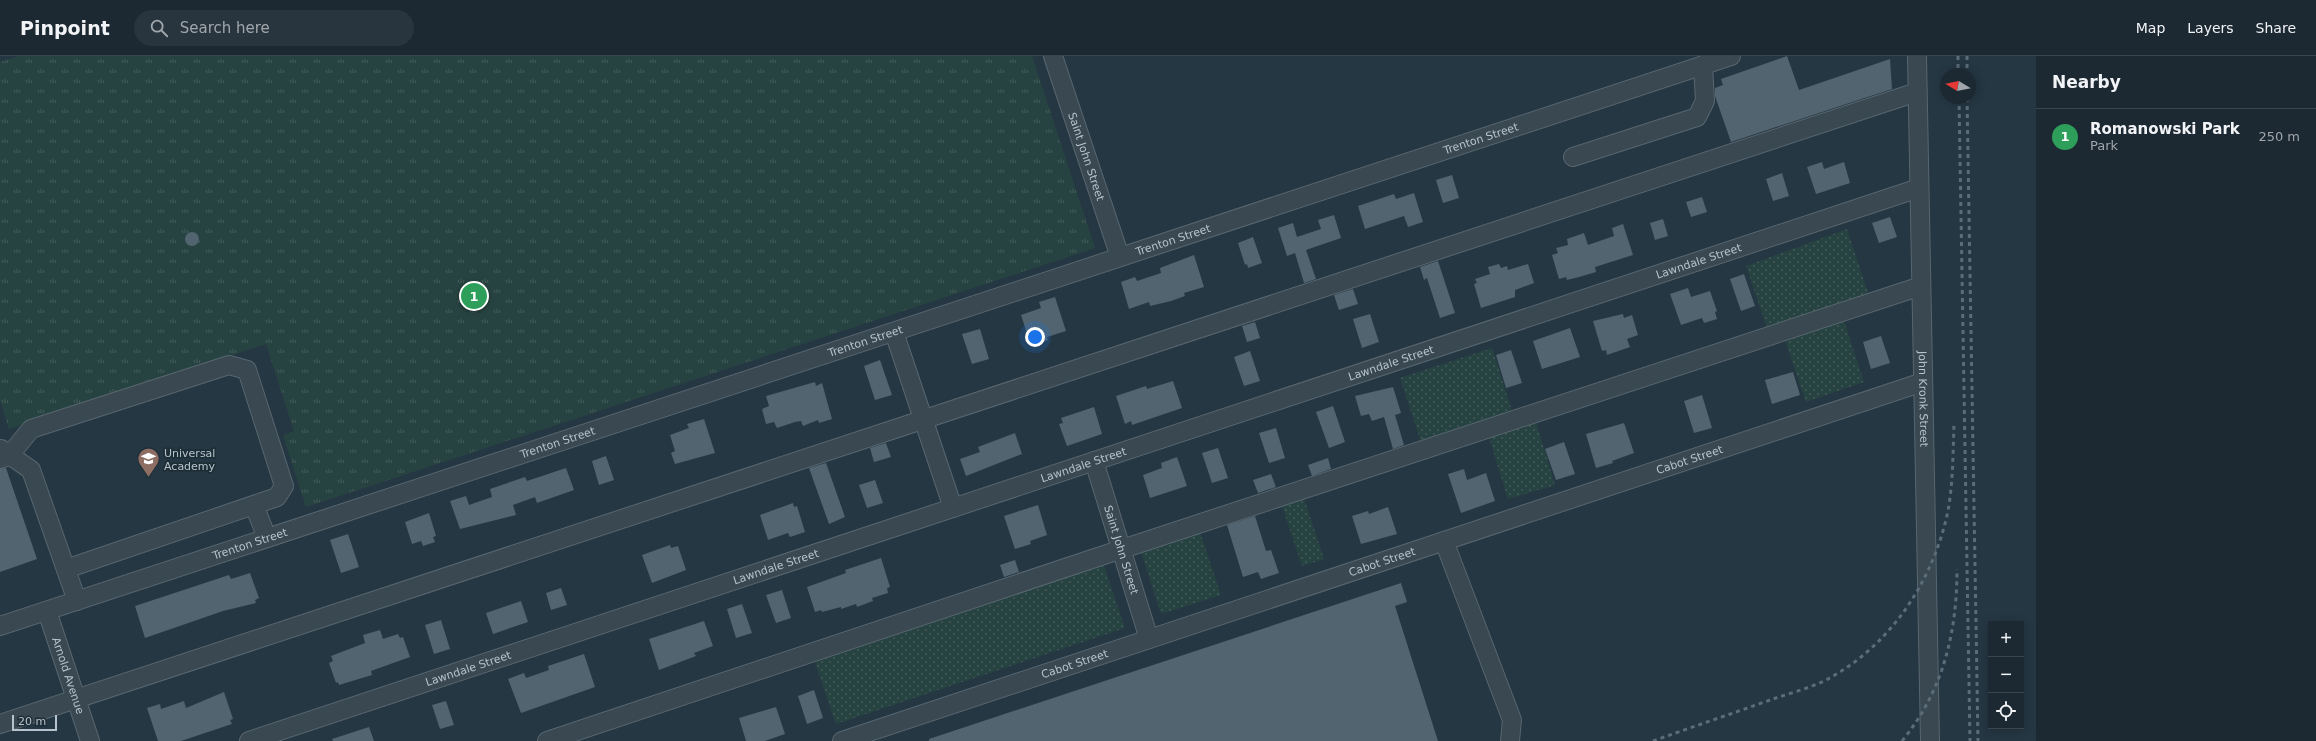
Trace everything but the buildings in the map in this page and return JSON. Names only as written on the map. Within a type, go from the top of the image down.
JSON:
[{"type":"street","name":"Saint John Street","points":[[1053,56],[1120,257]]},
{"type":"street","name":"Trenton Street","points":[[0,626],[1731,56]]},
{"type":"street","name":"John Kronk Street","points":[[1917,56],[1930,741]]},
{"type":"street","points":[[1573,158],[1697,117],[1704,101],[1703,65]]},
{"type":"street","points":[[0,724],[1917,92]]},
{"type":"street","name":"Lawndale Street","points":[[249,741],[1919,188]]},
{"type":"street","points":[[547,741],[1121,549],[1921,286]]},
{"type":"street","points":[[894,332],[953,508]]},
{"type":"street","points":[[66,569],[277,497],[284,486],[247,370],[229,365],[31,429],[3,454],[31,470],[77,601]]},
{"type":"street","name":"Cabot Street","points":[[842,741],[1923,382]]},
{"type":"street","name":"Saint John Street","points":[[1094,461],[1149,639]]},
{"type":"street","points":[[254,505],[267,538]]},
{"type":"street","points":[[1444,541],[1512,720],[1510,741]]},
{"type":"street","name":"Arnold Avenue","points":[[47,611],[90,741]]},
{"type":"green space","points":[[19,56],[1032,56],[1095,248],[306,507],[283,435],[294,431],[266,344],[9,429],[0,401],[0,62]]},
{"type":"green space","points":[[1847,229],[1869,296],[1768,331],[1746,266]]},
{"type":"green space","points":[[1843,318],[1864,382],[1806,402],[1784,337]]},
{"type":"green space","points":[[1492,348],[1512,411],[1421,442],[1400,378]]},
{"type":"green space","points":[[1535,419],[1555,485],[1508,499],[1488,434]]},
{"type":"green space","points":[[1303,496],[1324,559],[1302,566],[1281,503]]},
{"type":"green space","points":[[1200,532],[1221,595],[1161,614],[1141,552]]},
{"type":"green space","points":[[1103,563],[1125,628],[836,724],[814,660]]},
{"type":"railway","points":[[1958,56],[1958,68]]},
{"type":"railway","points":[[1967,56],[1967,68]]},
{"type":"railway","points":[[1959,104],[1970,741]]},
{"type":"railway","points":[[1967,104],[1978,741]]},
{"type":"railway","points":[[1653,741],[1824,681],[1847,667],[1869,650],[1888,631],[1905,610],[1919,587],[1931,563],[1941,537],[1948,511],[1951,490],[1954,424]]},
{"type":"railway","points":[[1902,741],[1928,702],[1945,660],[1954,616],[1957,569]]},
{"type":"place","name":"Romanowski Park","points":[[474,296]]},
{"type":"place","name":"Universal Academy","points":[[149,478]]}]
